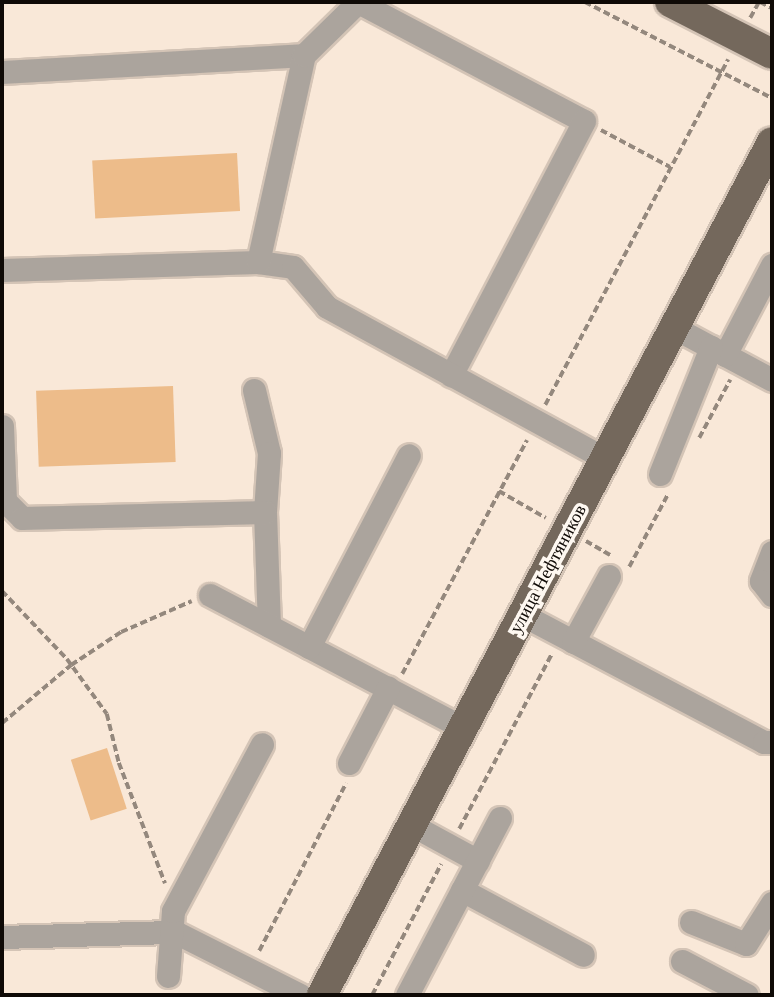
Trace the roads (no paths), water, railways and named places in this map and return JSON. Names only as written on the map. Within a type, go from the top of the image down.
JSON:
[{"type":"main road","points":[[670,2],[772,54]]},
{"type":"main road","name":"улица Нефтяников","points":[[322,995],[772,142]]},
{"type":"lane","points":[[258,262],[304,55],[358,2],[584,121],[451,375]]},
{"type":"lane","points":[[2,72],[304,55]]},
{"type":"lane","points":[[2,270],[258,262],[293,267],[327,307],[606,459]]},
{"type":"lane","points":[[667,478],[725,355],[772,265]]},
{"type":"lane","points":[[675,328],[772,380]]},
{"type":"lane","points":[[254,390],[269,453],[265,512],[269,626]]},
{"type":"lane","points":[[2,426],[5,501],[22,518],[265,512]]},
{"type":"lane","points":[[309,647],[409,455]]},
{"type":"lane","points":[[772,552],[761,581],[772,595]]},
{"type":"lane","points":[[571,641],[616,577]]},
{"type":"lane","points":[[211,595],[463,728]]},
{"type":"lane","points":[[523,615],[764,742],[772,742]]},
{"type":"lane","points":[[349,770],[391,690]]},
{"type":"lane","points":[[168,976],[174,922],[262,744]]},
{"type":"lane","points":[[407,995],[500,818]]},
{"type":"lane","points":[[412,825],[478,861]]},
{"type":"lane","points":[[462,890],[583,956]]},
{"type":"lane","points":[[691,922],[746,944],[772,902]]},
{"type":"lane","points":[[2,937],[174,922],[250,969],[300,995]]},
{"type":"lane","points":[[682,961],[747,995]]}]
